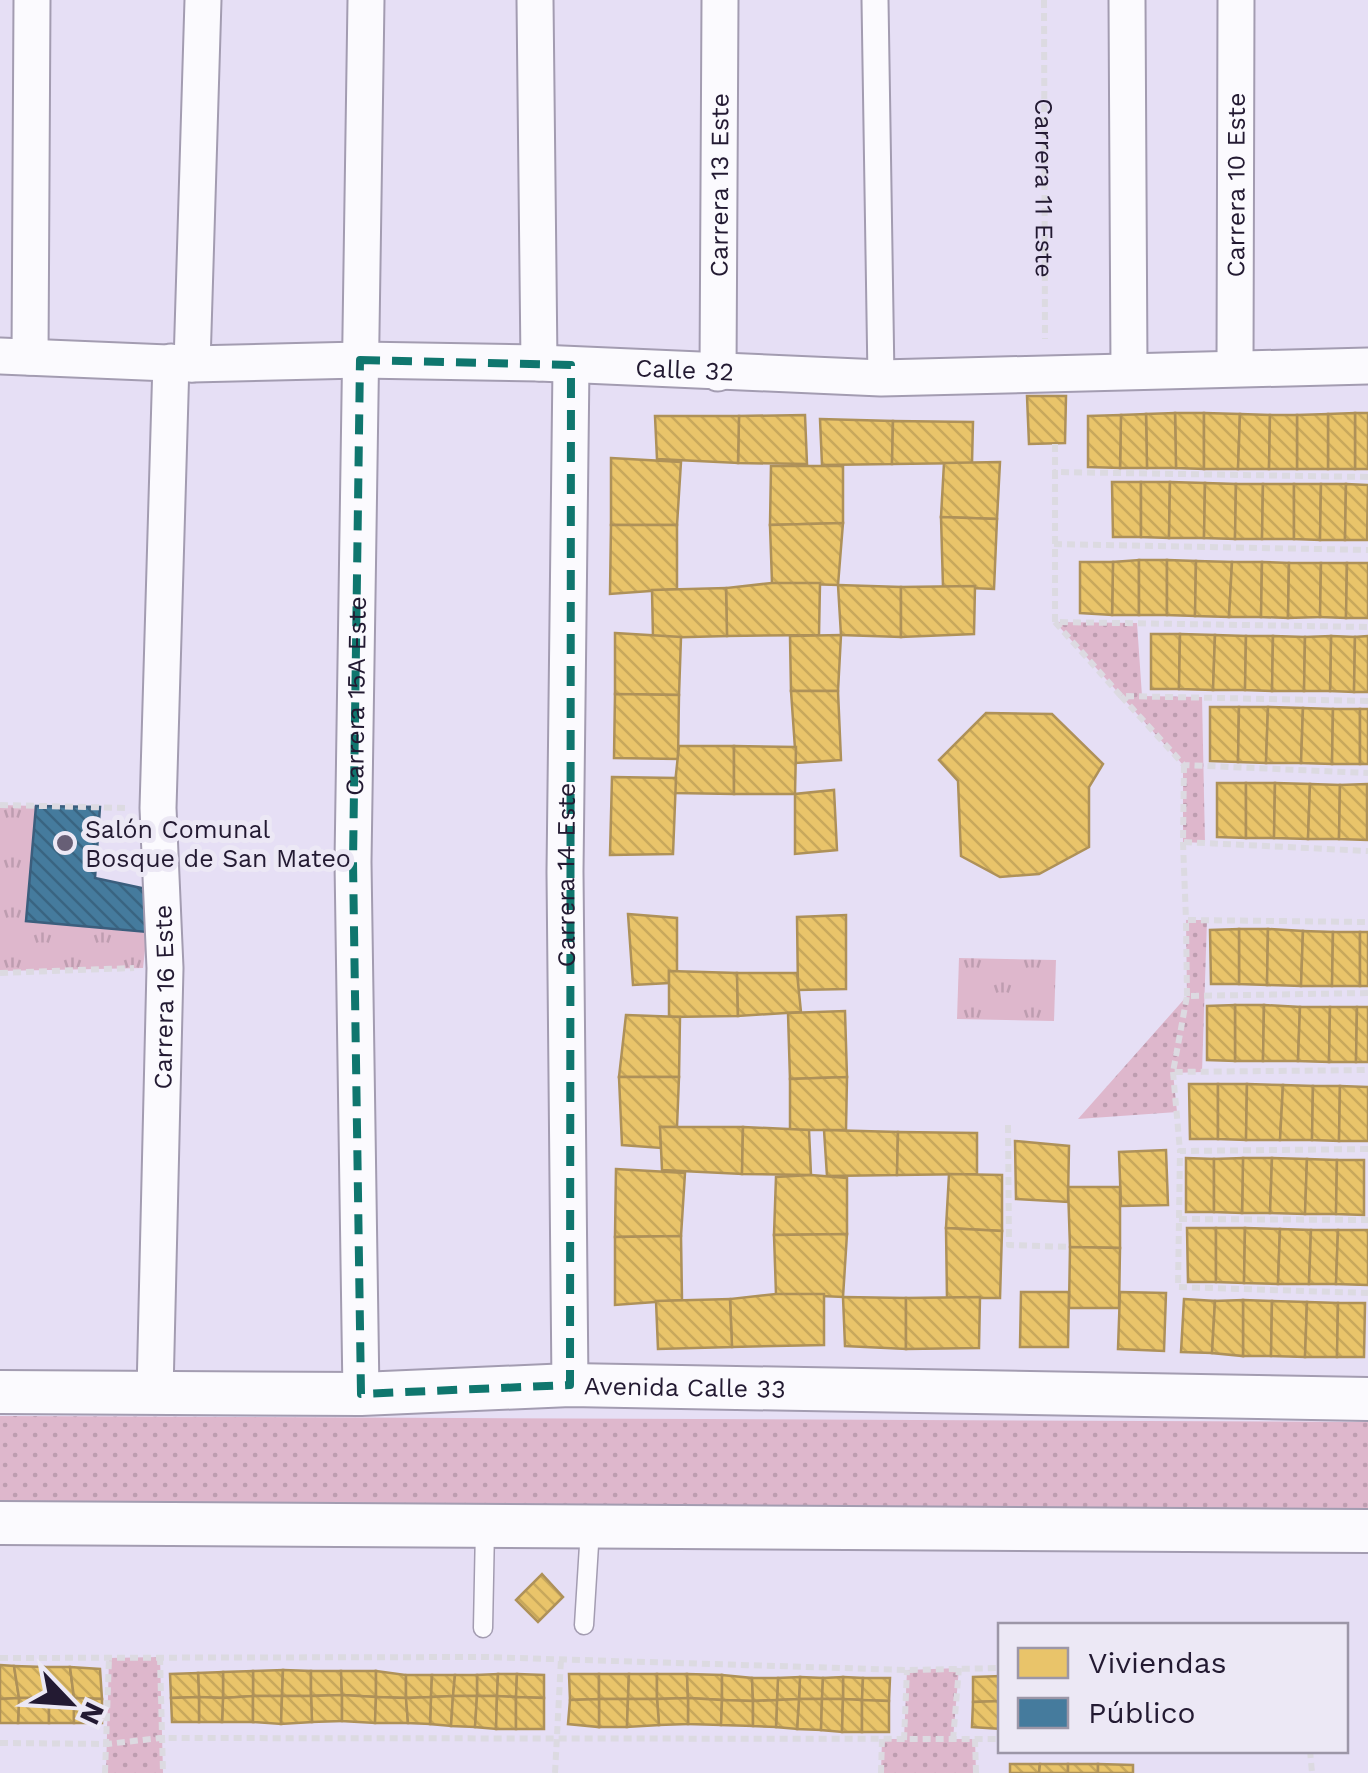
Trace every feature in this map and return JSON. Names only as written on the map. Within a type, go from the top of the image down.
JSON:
[{"type":"street","points":[[15,357],[32,0]]},
{"type":"street","name":"Carrera 16 Este","points":[[155,1392],[165,968],[158,808],[202,0]]},
{"type":"street","name":"Carrera 15A Este","points":[[361,1394],[353,862],[366,0]]},
{"type":"street","name":"Carrera 14 Este","points":[[536,0],[555,364],[570,1385]]},
{"type":"street","name":"Carrera 13 Este","points":[[718,373],[720,0]]},
{"type":"street","points":[[875,0],[881,378]]},
{"type":"street","points":[[1127,0],[1129,370]]},
{"type":"street","name":"Carrera 10 Este","points":[[1235,367],[1236,0]]},
{"type":"street","name":"Calle 32","points":[[15,357],[182,363],[360,360],[555,364],[881,378],[1368,366]]},
{"type":"street","name":"Avenida Calle 33","points":[[0,1392],[361,1394],[570,1385],[1368,1399]]},
{"type":"street","points":[[0,1523],[1368,1531]]},
{"type":"lane","points":[[483,1628],[485,1528]]},
{"type":"lane","points":[[584,1625],[590,1528]]},
{"type":"path","name":"Carrera 11 Este","points":[[1044,0],[1046,375]]},
{"type":"path","points":[[1055,444],[1055,622],[1184,766],[1187,996],[1173,1072],[1180,1151],[1178,1287],[1368,1293]]},
{"type":"path","points":[[1056,472],[1368,477]]},
{"type":"path","points":[[1054,544],[1368,550]]},
{"type":"path","points":[[1055,622],[1368,627]]},
{"type":"path","points":[[1121,696],[1368,700]]},
{"type":"path","points":[[1184,766],[1368,773]]},
{"type":"path","points":[[0,806],[158,808]]},
{"type":"path","points":[[1182,842],[1368,851]]},
{"type":"path","points":[[1186,920],[1368,922]]},
{"type":"path","points":[[0,973],[165,968]]},
{"type":"path","points":[[1187,996],[1368,994]]},
{"type":"path","points":[[1173,1072],[1368,1070]]},
{"type":"path","points":[[1008,1125],[1009,1245],[1070,1247]]},
{"type":"path","points":[[1180,1151],[1368,1148]]},
{"type":"path","points":[[1178,1219],[1368,1220]]},
{"type":"path","points":[[160,1657],[163,1773]]},
{"type":"path","points":[[0,1658],[561,1660],[907,1670],[998,1668]]},
{"type":"path","points":[[106,1773],[109,1658]]},
{"type":"path","points":[[555,1773],[561,1660]]},
{"type":"path","points":[[954,1740],[959,1668]]},
{"type":"path","points":[[904,1740],[907,1670]]},
{"type":"path","points":[[0,1743],[107,1744],[160,1738],[998,1739]]},
{"type":"path","points":[[881,1773],[882,1739]]},
{"type":"path","points":[[975,1739],[976,1773]]},
{"type":"highlighted area","points":[[360,360],[571,365],[570,1385],[361,1394],[353,862]]},
{"type":"green space","points":[[1055,622],[1137,623],[1142,696],[1202,697],[1205,843],[1183,842],[1183,765]]},
{"type":"green space","points":[[0,805],[36,806],[26,921],[147,932],[143,968],[0,971]]},
{"type":"green space","points":[[1186,920],[1207,920],[1202,1072],[1173,1073],[1177,1112],[1078,1119],[1187,996]]},
{"type":"green space","points":[[959,958],[1056,960],[1054,1021],[957,1019]]},
{"type":"green space","points":[[0,1416],[1368,1422],[1368,1510],[0,1504]]},
{"type":"green space","points":[[160,1657],[163,1773],[106,1773],[109,1658]]},
{"type":"green space","points":[[959,1668],[953,1739],[975,1739],[976,1773],[881,1773],[882,1739],[904,1739],[907,1670]]},
{"type":"building: Viviendas","points":[[1027,396],[1066,396],[1065,443],[1029,444]]},
{"type":"building: Viviendas","points":[[1175,413],[1204,413],[1204,469],[1176,468]]},
{"type":"building: Viviendas","points":[[1175,413],[1176,468],[1147,468],[1146,414]]},
{"type":"building: Viviendas","points":[[1204,413],[1240,414],[1238,469],[1204,469]]},
{"type":"building: Viviendas","points":[[1355,413],[1368,413],[1368,469],[1355,469]]},
{"type":"building: Viviendas","points":[[1355,413],[1355,469],[1328,469],[1328,414]]},
{"type":"building: Viviendas","points":[[1146,414],[1147,468],[1120,468],[1121,415]]},
{"type":"building: Viviendas","points":[[1240,414],[1270,415],[1269,469],[1238,469]]},
{"type":"building: Viviendas","points":[[1328,414],[1328,469],[1297,469],[1297,415]]},
{"type":"building: Viviendas","points":[[805,415],[807,464],[738,463],[739,416]]},
{"type":"building: Viviendas","points":[[1121,415],[1120,468],[1088,467],[1088,416]]},
{"type":"building: Viviendas","points":[[1270,415],[1297,415],[1297,469],[1269,469]]},
{"type":"building: Viviendas","points":[[655,416],[739,416],[738,463],[657,459]]},
{"type":"building: Viviendas","points":[[820,419],[893,421],[892,464],[822,465]]},
{"type":"building: Viviendas","points":[[893,421],[973,422],[972,463],[892,464]]},
{"type":"building: Viviendas","points":[[611,458],[681,462],[677,525],[611,525]]},
{"type":"building: Viviendas","points":[[1000,462],[997,519],[941,517],[944,463]]},
{"type":"building: Viviendas","points":[[771,466],[843,466],[843,523],[770,525]]},
{"type":"building: Viviendas","points":[[1112,482],[1141,482],[1141,537],[1113,537]]},
{"type":"building: Viviendas","points":[[1141,482],[1170,482],[1169,538],[1141,537]]},
{"type":"building: Viviendas","points":[[1170,482],[1205,483],[1204,538],[1169,538]]},
{"type":"building: Viviendas","points":[[1205,483],[1236,484],[1235,539],[1204,538]]},
{"type":"building: Viviendas","points":[[1236,484],[1263,484],[1262,539],[1235,539]]},
{"type":"building: Viviendas","points":[[1263,484],[1294,484],[1294,539],[1262,539]]},
{"type":"building: Viviendas","points":[[1294,484],[1321,484],[1320,540],[1294,539]]},
{"type":"building: Viviendas","points":[[1321,484],[1346,484],[1345,540],[1320,540]]},
{"type":"building: Viviendas","points":[[1346,484],[1368,485],[1367,540],[1345,540]]},
{"type":"building: Viviendas","points":[[941,517],[997,519],[994,589],[943,587]]},
{"type":"building: Viviendas","points":[[843,523],[838,585],[772,583],[770,525]]},
{"type":"building: Viviendas","points":[[611,525],[677,525],[677,589],[610,594]]},
{"type":"building: Viviendas","points":[[1139,560],[1139,615],[1112,615],[1113,562]]},
{"type":"building: Viviendas","points":[[1139,560],[1167,560],[1167,615],[1139,615]]},
{"type":"building: Viviendas","points":[[1167,560],[1196,561],[1195,616],[1167,615]]},
{"type":"building: Viviendas","points":[[1196,561],[1232,562],[1229,617],[1195,616]]},
{"type":"building: Viviendas","points":[[1080,562],[1113,562],[1112,615],[1080,613]]},
{"type":"building: Viviendas","points":[[1232,562],[1262,562],[1261,617],[1229,617]]},
{"type":"building: Viviendas","points":[[1262,562],[1289,563],[1288,618],[1261,617]]},
{"type":"building: Viviendas","points":[[1289,563],[1321,563],[1320,617],[1288,618]]},
{"type":"building: Viviendas","points":[[1321,563],[1347,563],[1346,618],[1320,617]]},
{"type":"building: Viviendas","points":[[1347,563],[1368,563],[1368,618],[1346,618]]},
{"type":"building: Viviendas","points":[[820,583],[819,635],[727,636],[726,588]]},
{"type":"building: Viviendas","points":[[838,585],[901,587],[901,637],[841,635]]},
{"type":"building: Viviendas","points":[[975,586],[974,634],[901,637],[901,587]]},
{"type":"building: Viviendas","points":[[726,588],[727,636],[653,638],[652,590]]},
{"type":"building: Viviendas","points":[[615,633],[681,637],[679,695],[615,694]]},
{"type":"building: Viviendas","points":[[1151,634],[1180,634],[1179,689],[1151,689]]},
{"type":"building: Viviendas","points":[[1180,634],[1215,635],[1213,690],[1179,689]]},
{"type":"building: Viviendas","points":[[841,635],[838,691],[791,691],[790,636]]},
{"type":"building: Viviendas","points":[[1215,635],[1246,636],[1245,690],[1213,690]]},
{"type":"building: Viviendas","points":[[1246,636],[1273,636],[1272,691],[1245,690]]},
{"type":"building: Viviendas","points":[[1273,636],[1305,637],[1304,691],[1272,691]]},
{"type":"building: Viviendas","points":[[1331,636],[1355,637],[1354,692],[1330,691]]},
{"type":"building: Viviendas","points":[[1331,636],[1330,691],[1304,691],[1305,637]]},
{"type":"building: Viviendas","points":[[1368,636],[1368,692],[1354,692],[1355,637]]},
{"type":"building: Viviendas","points":[[791,691],[838,691],[841,760],[796,763]]},
{"type":"building: Viviendas","points":[[615,694],[679,695],[678,759],[614,758]]},
{"type":"building: Viviendas","points":[[1210,707],[1239,707],[1238,762],[1210,761]]},
{"type":"building: Viviendas","points":[[1239,707],[1268,707],[1266,763],[1238,762]]},
{"type":"building: Viviendas","points":[[1268,707],[1303,708],[1301,763],[1266,763]]},
{"type":"building: Viviendas","points":[[1303,708],[1333,709],[1332,764],[1301,763]]},
{"type":"building: Viviendas","points":[[1333,709],[1360,709],[1360,764],[1332,764]]},
{"type":"building: Viviendas","points":[[1360,709],[1368,709],[1368,764],[1360,764]]},
{"type":"building: Viviendas","points":[[986,713],[1052,714],[1103,764],[1089,787],[1089,847],[1039,874],[1000,877],[961,856],[958,781],[939,760]]},
{"type":"building: Viviendas","points":[[679,746],[734,746],[734,794],[674,793]]},
{"type":"building: Viviendas","points":[[734,746],[796,747],[795,794],[734,794]]},
{"type":"building: Viviendas","points":[[612,777],[676,778],[673,854],[610,855]]},
{"type":"building: Viviendas","points":[[1217,783],[1246,783],[1246,838],[1217,837]]},
{"type":"building: Viviendas","points":[[1246,783],[1275,783],[1274,838],[1246,838]]},
{"type":"building: Viviendas","points":[[1275,783],[1310,784],[1308,839],[1274,838]]},
{"type":"building: Viviendas","points":[[1310,784],[1340,785],[1339,839],[1308,839]]},
{"type":"building: Viviendas","points":[[1367,784],[1367,840],[1339,839],[1340,785]]},
{"type":"building: Viviendas","points":[[834,790],[837,850],[795,854],[795,794]]},
{"type":"building: Viviendas","points":[[628,914],[677,918],[677,974],[669,971],[669,983],[633,985]]},
{"type":"building: Viviendas","points":[[846,915],[846,989],[798,990],[797,917]]},
{"type":"building: Viviendas","points":[[1239,929],[1268,929],[1267,985],[1239,984]]},
{"type":"building: Viviendas","points":[[1239,929],[1239,984],[1211,984],[1210,930]]},
{"type":"building: Viviendas","points":[[1268,929],[1303,931],[1301,986],[1267,985]]},
{"type":"building: Viviendas","points":[[1303,931],[1333,932],[1332,986],[1301,986]]},
{"type":"building: Viviendas","points":[[1333,932],[1360,932],[1360,986],[1332,986]]},
{"type":"building: Viviendas","points":[[1360,932],[1368,932],[1368,986],[1360,986]]},
{"type":"building: Viviendas","points":[[669,971],[737,973],[738,1016],[669,1017]]},
{"type":"building: Viviendas","points":[[737,973],[797,973],[801,1012],[738,1016]]},
{"type":"building: Viviendas","points":[[1235,1005],[1264,1005],[1263,1061],[1235,1061]]},
{"type":"building: Viviendas","points":[[1235,1005],[1235,1061],[1207,1060],[1207,1006]]},
{"type":"building: Viviendas","points":[[1264,1005],[1300,1007],[1298,1061],[1263,1061]]},
{"type":"building: Viviendas","points":[[1300,1007],[1330,1007],[1329,1062],[1298,1061]]},
{"type":"building: Viviendas","points":[[1330,1007],[1357,1007],[1356,1062],[1329,1062]]},
{"type":"building: Viviendas","points":[[1357,1007],[1368,1007],[1368,1062],[1356,1062]]},
{"type":"building: Viviendas","points":[[845,1011],[847,1077],[790,1079],[788,1013]]},
{"type":"building: Viviendas","points":[[626,1015],[680,1017],[679,1077],[619,1077]]},
{"type":"building: Viviendas","points":[[619,1077],[679,1077],[677,1127],[660,1127],[661,1148],[622,1145]]},
{"type":"building: Viviendas","points":[[847,1077],[846,1130],[790,1130],[790,1079]]},
{"type":"building: Viviendas","points":[[1189,1084],[1218,1084],[1218,1139],[1190,1139]]},
{"type":"building: Viviendas","points":[[1218,1084],[1247,1084],[1246,1140],[1218,1139]]},
{"type":"building: Viviendas","points":[[1247,1084],[1283,1085],[1280,1140],[1246,1140]]},
{"type":"building: Viviendas","points":[[1283,1085],[1313,1086],[1312,1140],[1280,1140]]},
{"type":"building: Viviendas","points":[[1313,1086],[1340,1086],[1339,1141],[1312,1140]]},
{"type":"building: Viviendas","points":[[1340,1086],[1368,1087],[1368,1141],[1339,1141]]},
{"type":"building: Viviendas","points":[[660,1127],[743,1127],[742,1174],[662,1170]]},
{"type":"building: Viviendas","points":[[743,1127],[809,1130],[811,1175],[742,1174]]},
{"type":"building: Viviendas","points":[[824,1130],[898,1132],[897,1175],[827,1176]]},
{"type":"building: Viviendas","points":[[898,1132],[977,1133],[977,1174],[897,1175]]},
{"type":"building: Viviendas","points":[[1015,1141],[1069,1146],[1068,1202],[1016,1199]]},
{"type":"building: Viviendas","points":[[1166,1150],[1168,1205],[1121,1206],[1119,1152]]},
{"type":"building: Viviendas","points":[[1186,1158],[1214,1159],[1214,1212],[1186,1212]]},
{"type":"building: Viviendas","points":[[1243,1158],[1272,1158],[1270,1213],[1242,1213]]},
{"type":"building: Viviendas","points":[[1243,1158],[1242,1213],[1214,1212],[1214,1159]]},
{"type":"building: Viviendas","points":[[1272,1158],[1307,1159],[1305,1214],[1270,1213]]},
{"type":"building: Viviendas","points":[[1307,1159],[1337,1160],[1336,1214],[1305,1214]]},
{"type":"building: Viviendas","points":[[1337,1160],[1364,1160],[1364,1215],[1336,1214]]},
{"type":"building: Viviendas","points":[[616,1169],[685,1173],[681,1236],[615,1237]]},
{"type":"building: Viviendas","points":[[949,1174],[1002,1175],[1002,1231],[946,1228]]},
{"type":"building: Viviendas","points":[[776,1177],[847,1178],[847,1234],[774,1235]]},
{"type":"building: Viviendas","points":[[1068,1187],[1120,1187],[1120,1248],[1070,1247]]},
{"type":"building: Viviendas","points":[[946,1228],[1002,1231],[1000,1298],[947,1298]]},
{"type":"building: Viviendas","points":[[1187,1228],[1216,1228],[1216,1282],[1188,1282]]},
{"type":"building: Viviendas","points":[[1216,1228],[1245,1228],[1244,1283],[1216,1282]]},
{"type":"building: Viviendas","points":[[1245,1228],[1280,1229],[1278,1284],[1244,1283]]},
{"type":"building: Viviendas","points":[[1280,1229],[1311,1230],[1309,1284],[1278,1284]]},
{"type":"building: Viviendas","points":[[1311,1230],[1338,1230],[1336,1284],[1309,1284]]},
{"type":"building: Viviendas","points":[[1338,1230],[1368,1230],[1368,1285],[1336,1284]]},
{"type":"building: Viviendas","points":[[847,1234],[843,1297],[776,1294],[774,1235]]},
{"type":"building: Viviendas","points":[[681,1236],[682,1300],[615,1305],[615,1237]]},
{"type":"building: Viviendas","points":[[1070,1247],[1120,1248],[1119,1308],[1069,1308]]},
{"type":"building: Viviendas","points":[[1021,1292],[1069,1292],[1068,1347],[1020,1347]]},
{"type":"building: Viviendas","points":[[1120,1292],[1166,1293],[1164,1351],[1118,1349]]},
{"type":"building: Viviendas","points":[[824,1294],[824,1345],[732,1347],[730,1299]]},
{"type":"building: Viviendas","points":[[843,1297],[906,1298],[906,1349],[845,1346]]},
{"type":"building: Viviendas","points":[[980,1297],[979,1348],[906,1349],[906,1298]]},
{"type":"building: Viviendas","points":[[730,1299],[732,1347],[658,1349],[656,1301]]},
{"type":"building: Viviendas","points":[[1184,1299],[1215,1301],[1212,1353],[1181,1352]]},
{"type":"building: Viviendas","points":[[1243,1300],[1272,1301],[1271,1356],[1243,1356]]},
{"type":"building: Viviendas","points":[[1243,1300],[1243,1356],[1212,1353],[1215,1301]]},
{"type":"building: Viviendas","points":[[1272,1301],[1307,1302],[1305,1357],[1271,1356]]},
{"type":"building: Viviendas","points":[[1307,1302],[1338,1303],[1337,1357],[1305,1357]]},
{"type":"building: Viviendas","points":[[1338,1303],[1365,1303],[1364,1357],[1337,1357]]},
{"type":"building: Viviendas","points":[[542,1574],[563,1597],[538,1622],[516,1600]]},
{"type":"building: Viviendas","points":[[0,1665],[14,1666],[19,1698],[0,1699]]},
{"type":"building: Viviendas","points":[[14,1666],[44,1667],[49,1698],[19,1698]]},
{"type":"building: Viviendas","points":[[44,1667],[70,1667],[74,1698],[49,1698]]},
{"type":"building: Viviendas","points":[[70,1667],[100,1669],[102,1699],[74,1698]]},
{"type":"building: Viviendas","points":[[283,1670],[282,1696],[253,1696],[253,1671]]},
{"type":"building: Viviendas","points":[[283,1670],[311,1671],[311,1696],[282,1696]]},
{"type":"building: Viviendas","points":[[253,1671],[253,1696],[223,1698],[223,1672]]},
{"type":"building: Viviendas","points":[[311,1671],[341,1671],[342,1695],[311,1696]]},
{"type":"building: Viviendas","points":[[341,1671],[376,1671],[376,1697],[342,1695]]},
{"type":"building: Viviendas","points":[[376,1671],[406,1675],[406,1698],[376,1697]]},
{"type":"building: Viviendas","points":[[223,1672],[223,1698],[199,1697],[198,1673]]},
{"type":"building: Viviendas","points":[[198,1673],[199,1697],[171,1698],[170,1674]]},
{"type":"building: Viviendas","points":[[498,1674],[497,1696],[477,1696],[477,1675]]},
{"type":"building: Viviendas","points":[[498,1674],[517,1674],[516,1697],[497,1696]]},
{"type":"building: Viviendas","points":[[517,1674],[544,1675],[544,1698],[516,1697]]},
{"type":"building: Viviendas","points":[[569,1674],[599,1674],[599,1699],[570,1700]]},
{"type":"building: Viviendas","points":[[599,1674],[629,1674],[628,1699],[599,1699]]},
{"type":"building: Viviendas","points":[[629,1674],[657,1674],[657,1699],[628,1699]]},
{"type":"building: Viviendas","points":[[657,1674],[687,1674],[688,1698],[657,1699]]},
{"type":"building: Viviendas","points":[[687,1674],[722,1675],[722,1700],[688,1698]]},
{"type":"building: Viviendas","points":[[406,1675],[432,1675],[431,1697],[406,1698]]},
{"type":"building: Viviendas","points":[[432,1675],[455,1675],[453,1696],[431,1697]]},
{"type":"building: Viviendas","points":[[455,1675],[477,1675],[477,1696],[453,1696]]},
{"type":"building: Viviendas","points":[[722,1675],[752,1678],[753,1701],[722,1700]]},
{"type":"building: Viviendas","points":[[998,1676],[998,1701],[973,1702],[973,1677]]},
{"type":"building: Viviendas","points":[[800,1677],[823,1678],[822,1699],[799,1699]]},
{"type":"building: Viviendas","points":[[800,1677],[799,1699],[777,1700],[778,1678]]},
{"type":"building: Viviendas","points":[[843,1677],[863,1678],[862,1700],[843,1699]]},
{"type":"building: Viviendas","points":[[843,1677],[843,1699],[822,1699],[823,1678]]},
{"type":"building: Viviendas","points":[[752,1678],[778,1678],[777,1700],[753,1701]]},
{"type":"building: Viviendas","points":[[863,1678],[890,1678],[889,1701],[862,1700]]},
{"type":"building: Viviendas","points":[[342,1695],[342,1721],[312,1722],[311,1696]]},
{"type":"building: Viviendas","points":[[342,1695],[376,1697],[375,1723],[342,1721]]},
{"type":"building: Viviendas","points":[[253,1696],[253,1722],[222,1722],[223,1698]]},
{"type":"building: Viviendas","points":[[253,1696],[282,1696],[281,1724],[253,1722]]},
{"type":"building: Viviendas","points":[[282,1696],[311,1696],[312,1722],[281,1724]]},
{"type":"building: Viviendas","points":[[453,1696],[451,1726],[430,1724],[431,1697]]},
{"type":"building: Viviendas","points":[[453,1696],[477,1696],[475,1727],[451,1726]]},
{"type":"building: Viviendas","points":[[477,1696],[497,1696],[496,1729],[475,1727]]},
{"type":"building: Viviendas","points":[[497,1696],[516,1697],[516,1729],[496,1729]]},
{"type":"building: Viviendas","points":[[199,1697],[223,1698],[222,1722],[199,1722]]},
{"type":"building: Viviendas","points":[[199,1697],[199,1722],[172,1722],[171,1698]]},
{"type":"building: Viviendas","points":[[376,1697],[406,1698],[408,1723],[375,1723]]},
{"type":"building: Viviendas","points":[[431,1697],[430,1724],[408,1723],[406,1698]]},
{"type":"building: Viviendas","points":[[516,1697],[544,1698],[544,1729],[516,1729]]},
{"type":"building: Viviendas","points":[[19,1698],[49,1698],[49,1723],[18,1723]]},
{"type":"building: Viviendas","points":[[19,1698],[18,1723],[0,1723],[0,1699]]},
{"type":"building: Viviendas","points":[[49,1698],[74,1698],[74,1723],[49,1723]]},
{"type":"building: Viviendas","points":[[74,1698],[102,1699],[102,1723],[74,1723]]},
{"type":"building: Viviendas","points":[[688,1698],[722,1700],[721,1725],[688,1724]]},
{"type":"building: Viviendas","points":[[688,1698],[688,1724],[659,1725],[657,1699]]},
{"type":"building: Viviendas","points":[[599,1699],[628,1699],[627,1727],[599,1727]]},
{"type":"building: Viviendas","points":[[599,1699],[599,1727],[568,1724],[570,1700]]},
{"type":"building: Viviendas","points":[[628,1699],[657,1699],[659,1725],[627,1727]]},
{"type":"building: Viviendas","points":[[799,1699],[822,1699],[821,1730],[797,1729]]},
{"type":"building: Viviendas","points":[[799,1699],[797,1729],[776,1727],[777,1700]]},
{"type":"building: Viviendas","points":[[822,1699],[843,1699],[842,1732],[821,1730]]},
{"type":"building: Viviendas","points":[[843,1699],[862,1700],[862,1732],[842,1732]]},
{"type":"building: Viviendas","points":[[722,1700],[753,1701],[753,1726],[721,1725]]},
{"type":"building: Viviendas","points":[[777,1700],[776,1727],[753,1726],[753,1701]]},
{"type":"building: Viviendas","points":[[862,1700],[889,1701],[889,1732],[862,1732]]},
{"type":"building: Viviendas","points":[[998,1701],[998,1729],[972,1727],[973,1702]]},
{"type":"building: Viviendas","points":[[1010,1764],[1040,1764],[1039,1773],[1010,1773]]},
{"type":"building: Viviendas","points":[[1040,1764],[1068,1764],[1068,1773],[1039,1773]]},
{"type":"building: Viviendas","points":[[1068,1764],[1098,1764],[1098,1773],[1068,1773]]},
{"type":"building: Viviendas","points":[[1098,1764],[1133,1765],[1133,1773],[1098,1773]]},
{"type":"building: Público","name":"Salón Comunal Bosque de San Mateo","points":[[36,806],[100,807],[95,878],[151,890],[147,932],[26,921]]},
{"type":"place","name":"Salón Comunal Bosque de San Mateo","points":[[65,843]]}]
